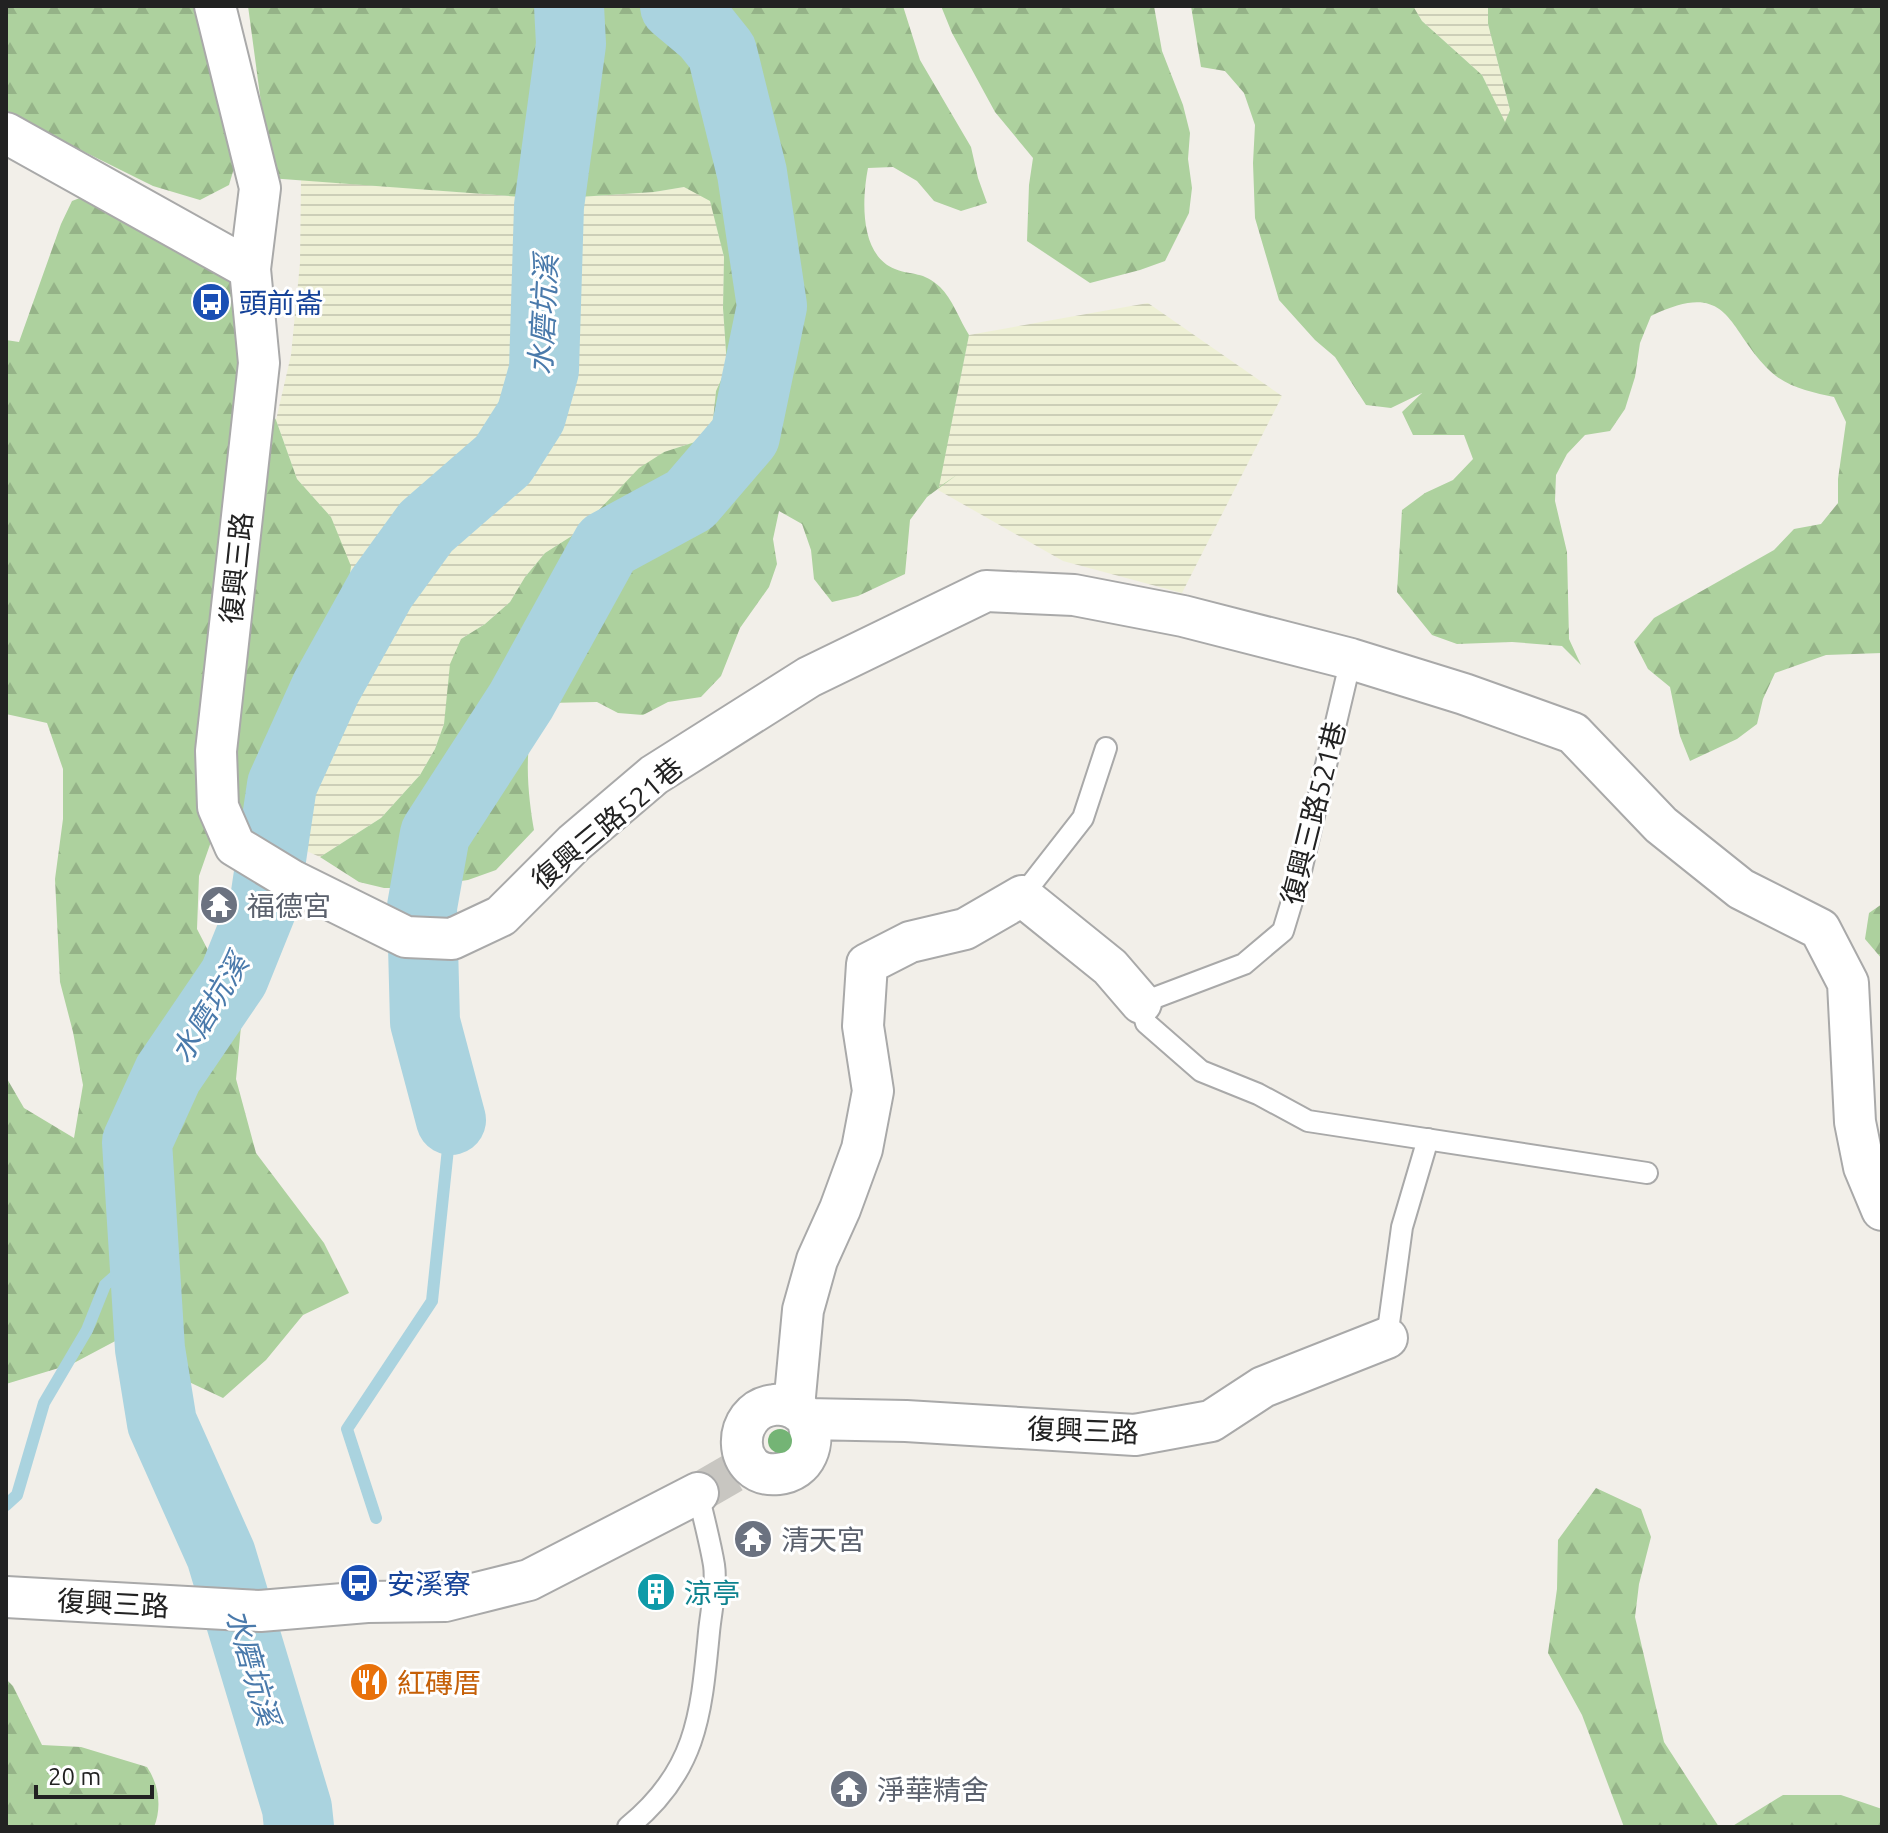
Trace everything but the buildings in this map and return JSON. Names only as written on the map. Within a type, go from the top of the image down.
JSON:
[{"type":"street","name":"復興三路","points":[[215,6],[260,188],[250,269],[259,363],[216,751],[218,807],[235,846],[293,881],[406,937]]},
{"type":"street","points":[[6,133],[250,269]]},
{"type":"street","name":"復興三路521巷","points":[[406,937],[452,939],[501,916],[574,843],[654,775],[809,677],[986,591],[1074,595],[1183,616],[1351,659],[1464,694],[1573,733],[1661,825],[1741,889],[1820,929],[1848,983],[1855,1122],[1864,1167],[1882,1210]]},
{"type":"street","name":"復興三路","points":[[1022,896],[965,929],[910,942],[867,964],[863,1026],[873,1091],[862,1149],[817,1260],[803,1310],[800,1413],[1135,1435],[1211,1421],[1263,1387],[1387,1338]]},
{"type":"street","points":[[1022,896],[1110,967],[1141,1003]]},
{"type":"street","name":"復興三路","points":[[6,1597],[260,1611],[367,1602],[445,1601],[529,1580],[698,1493]]},
{"type":"lane","name":"復興三路521巷","points":[[1141,1003],[1244,964],[1283,931],[1300,875],[1351,659]]},
{"type":"lane","points":[[1022,896],[1083,818],[1106,748]]},
{"type":"lane","points":[[1141,1003],[1146,1023],[1201,1071],[1258,1094],[1308,1121],[1647,1173]]},
{"type":"lane","points":[[1387,1338],[1402,1227],[1428,1139]]},
{"type":"lane","points":[[628,1827],[653,1807],[682,1766],[694,1734],[704,1685],[714,1567],[698,1493]]},
{"type":"green space","points":[[6,6],[199,6],[237,158],[229,185],[200,200],[153,186],[6,113]]},
{"type":"green space","points":[[248,6],[903,6],[920,60],[971,147],[987,203],[961,211],[934,201],[917,181],[893,167],[868,168],[864,209],[869,239],[875,252],[883,262],[895,269],[923,276],[940,287],[969,335],[939,487],[958,474],[927,497],[910,520],[905,574],[858,596],[832,602],[814,579],[811,550],[802,524],[779,511],[773,539],[777,564],[769,587],[740,628],[721,676],[701,697],[668,702],[643,715],[618,713],[597,702],[547,703],[534,726],[529,750],[529,792],[534,830],[496,870],[468,880],[412,888],[384,888],[359,882],[320,857],[381,818],[420,775],[435,749],[444,724],[450,664],[461,639],[485,624],[510,602],[545,553],[578,532],[639,468],[664,452],[695,442],[713,420],[716,391],[727,367],[724,257],[710,201],[684,187],[549,199],[269,178],[273,151],[264,125]]},
{"type":"green space","points":[[941,6],[1154,6],[1162,51],[1183,105],[1190,133],[1188,159],[1192,188],[1189,213],[1165,261],[1090,283],[1027,241],[1033,158],[995,112],[952,33]]},
{"type":"green space","points":[[1191,6],[1413,6],[1422,21],[1482,75],[1505,122],[1510,110],[1488,24],[1488,6],[1882,6],[1882,653],[1826,655],[1775,673],[1763,699],[1757,724],[1737,739],[1690,761],[1680,736],[1670,687],[1648,669],[1634,642],[1654,618],[1774,550],[1794,529],[1821,524],[1838,503],[1846,422],[1834,397],[1796,387],[1776,376],[1726,315],[1714,306],[1699,302],[1678,305],[1651,316],[1640,343],[1635,377],[1625,409],[1610,431],[1585,435],[1567,454],[1556,475],[1555,501],[1567,552],[1569,639],[1581,665],[1562,646],[1512,642],[1457,644],[1432,635],[1397,592],[1402,510],[1425,493],[1453,480],[1473,459],[1464,435],[1413,435],[1402,412],[1422,393],[1391,408],[1366,405],[1335,357],[1279,300],[1255,218],[1255,125],[1244,93],[1225,71],[1201,67]]},
{"type":"green space","points":[[1413,6],[1488,6],[1488,24],[1510,110],[1505,123],[1482,75],[1422,21]]},
{"type":"green space","points":[[301,180],[549,199],[684,187],[710,200],[724,257],[727,367],[716,391],[713,420],[695,442],[664,452],[578,532],[545,553],[510,602],[485,624],[461,639],[444,724],[435,749],[420,775],[381,818],[320,857],[253,827],[314,772],[352,703],[345,616],[350,566],[331,517],[297,479],[276,420],[291,355],[300,263]]},
{"type":"green space","points":[[85,196],[202,257],[238,287],[246,363],[276,420],[297,479],[331,517],[351,566],[345,616],[352,703],[314,772],[253,827],[220,816],[199,876],[197,929],[242,1016],[236,1079],[256,1153],[324,1243],[349,1293],[303,1315],[266,1360],[223,1398],[172,1374],[121,1338],[72,1364],[6,1384],[6,1077],[24,1108],[74,1138],[83,1085],[60,982],[55,879],[63,819],[63,769],[47,723],[6,714],[6,340],[19,342],[61,224],[72,201]]},
{"type":"green space","points":[[1148,303],[1282,396],[1182,593],[1063,561],[938,490],[969,335]]},
{"type":"green space","points":[[1882,904],[1882,959],[1865,939],[1869,913]]},
{"type":"green space","points":[[1596,1488],[1641,1509],[1651,1537],[1639,1584],[1635,1617],[1664,1742],[1719,1827],[1624,1827],[1582,1715],[1548,1653],[1557,1589],[1558,1540]]},
{"type":"green space","points":[[6,1679],[13,1686],[42,1745],[81,1747],[147,1767],[158,1796],[154,1827],[6,1827]]},
{"type":"green space","points":[[1783,1795],[1841,1795],[1882,1809],[1882,1827],[1731,1827]]},
{"type":"waterway","name":"水磨坑溪","points":[[299,1827],[297,1808],[221,1555],[162,1423],[150,1349],[137,1142],[168,1074],[234,977],[265,900],[282,785],[326,688],[381,589],[426,527],[503,460],[531,416],[544,370],[549,206],[571,44],[569,6]]},
{"type":"waterway","points":[[451,1120],[425,1022],[422,907],[435,834],[521,701],[607,545],[690,500],[745,436],[772,306],[752,173],[722,52],[706,32],[675,6]]},
{"type":"waterway","points":[[376,1518],[347,1429],[432,1301],[451,1120]]},
{"type":"waterway","points":[[6,1505],[17,1495],[44,1403],[87,1330],[105,1285],[142,1252]]},
{"type":"tunnel","points":[[698,1493],[748,1464]]},
{"type":"place","name":"頭前崙","points":[[211,302]]},
{"type":"place","name":"福德宮","points":[[219,905]]},
{"type":"place","name":"清天宮","points":[[753,1539]]},
{"type":"place","name":"安溪寮","points":[[359,1583]]},
{"type":"place","name":"涼亭","points":[[656,1592]]},
{"type":"place","name":"紅磚厝","points":[[369,1682]]},
{"type":"place","name":"淨華精舍","points":[[849,1789]]}]
